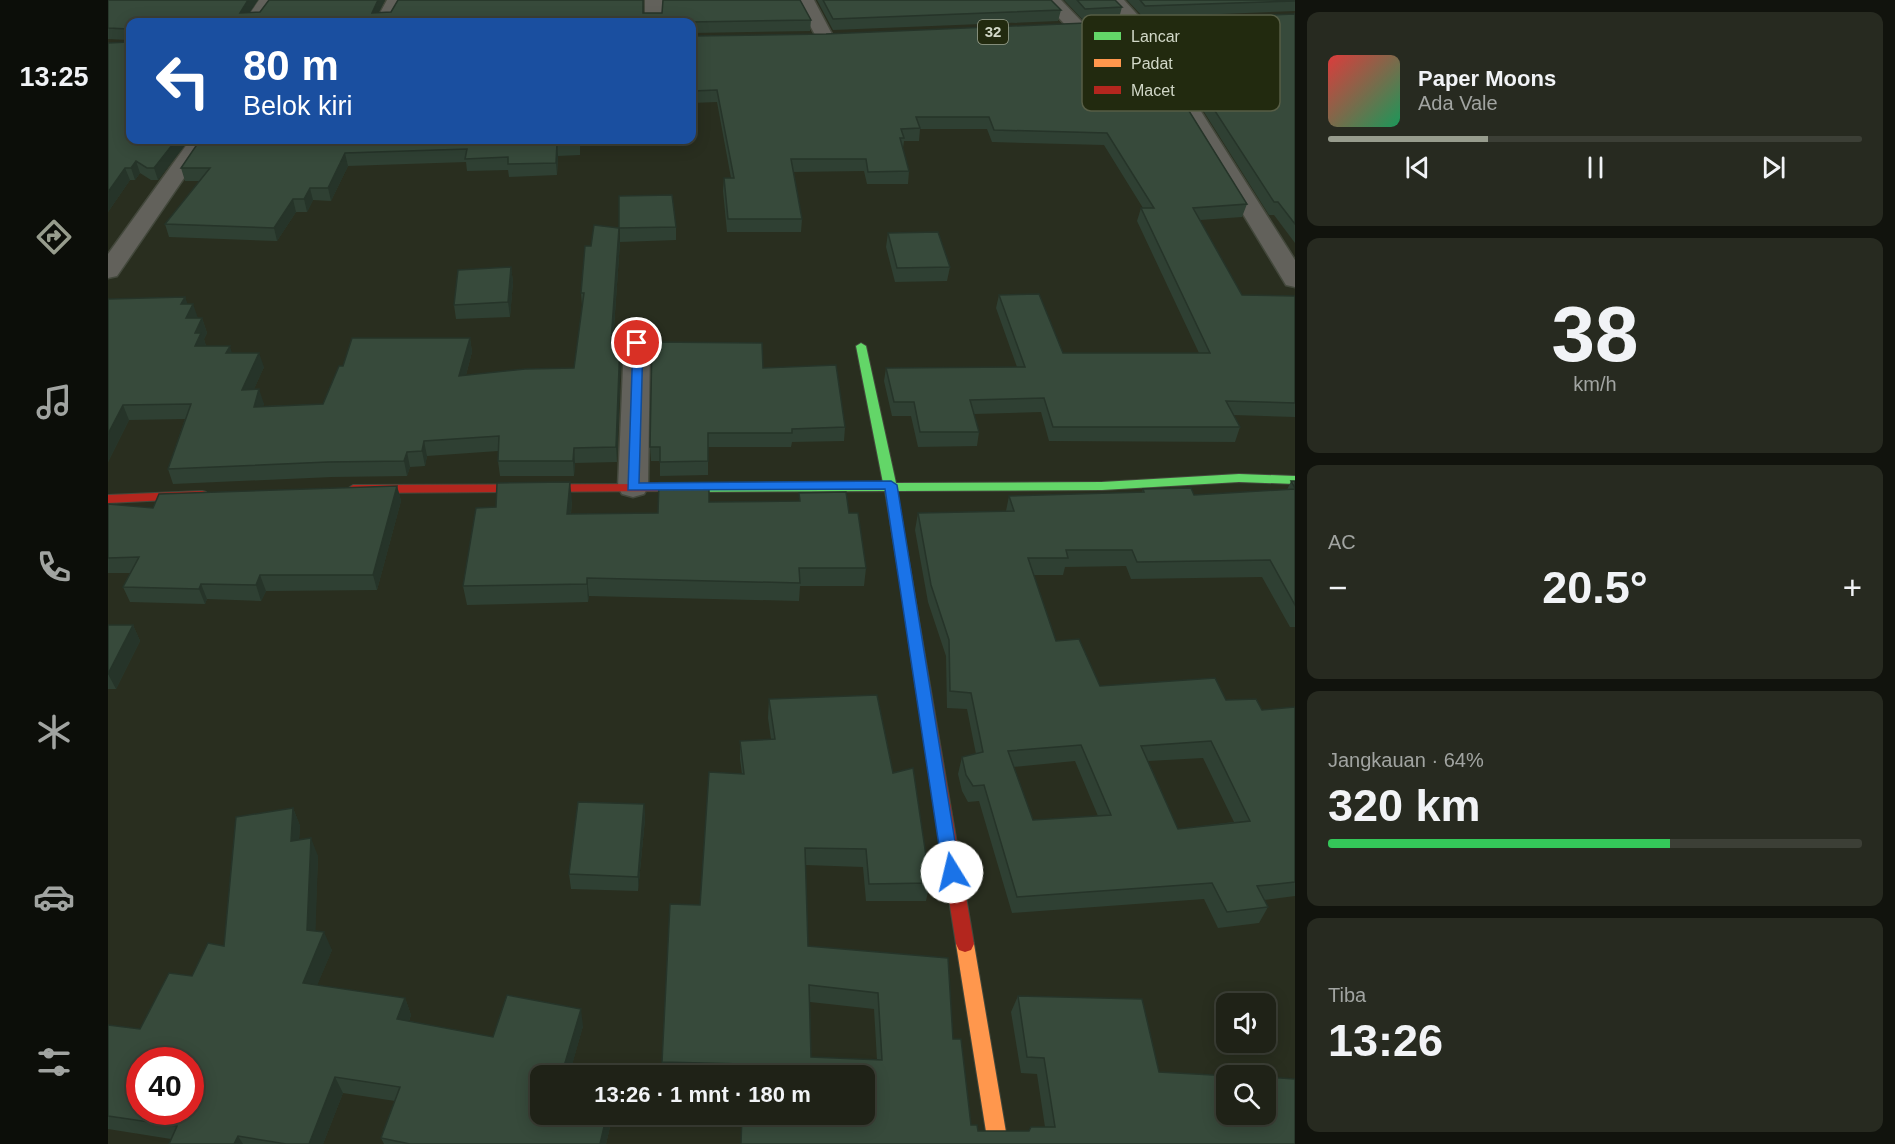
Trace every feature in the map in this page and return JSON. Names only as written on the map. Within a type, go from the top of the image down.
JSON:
[{"type":"main road","points":[[1055,29],[1082,28]]},
{"type":"main road","points":[[861,346],[891,485],[998,1144]]},
{"type":"main road","points":[[343,489],[891,485],[1102,486],[1239,478],[1295,480]]},
{"type":"main road","points":[[108,499],[214,494]]},
{"type":"street","points":[[255,18],[268,0]]},
{"type":"street","points":[[385,18],[396,0]]},
{"type":"street","points":[[653,18],[654,0]]},
{"type":"street","points":[[804,0],[825,38]]},
{"type":"street","points":[[1051,0],[1078,28]]},
{"type":"street","points":[[1115,0],[1129,15]]},
{"type":"street","points":[[1190,111],[1295,280]]},
{"type":"street","points":[[108,271],[197,144]]},
{"type":"street","points":[[633,487],[637,343]]},
{"type":"building","points":[[108,0],[248,0],[240,13],[260,12],[269,0],[378,0],[372,13],[391,12],[398,0],[643,0],[643,13],[662,13],[663,0],[800,0],[811,20],[696,22],[696,18],[126,18],[126,29],[108,28]]},
{"type":"building","points":[[823,0],[1051,0],[1061,10],[833,19]]},
{"type":"building","points":[[1077,0],[1115,0],[1122,7],[1085,9]]},
{"type":"building","points":[[1140,0],[1295,0],[1295,1],[1145,6]]},
{"type":"building","points":[[1295,14],[1295,224],[1278,202],[1274,202],[1215,111],[1280,111],[1280,15],[1272,15]]},
{"type":"building","points":[[1082,23],[1082,111],[1189,111],[1247,204],[1193,208],[1242,295],[1295,296],[1295,403],[1226,401],[1240,427],[1053,427],[1044,398],[970,400],[979,432],[920,432],[914,402],[894,402],[886,368],[1025,367],[999,295],[1039,294],[1063,353],[1210,353],[1141,208],[1154,208],[1107,133],[994,130],[989,117],[916,117],[920,128],[901,129],[904,138],[900,138],[909,171],[868,172],[866,159],[791,159],[802,219],[728,219],[724,178],[734,178],[717,90],[696,91],[696,36],[826,34]]},
{"type":"building","points":[[126,42],[126,144],[173,144],[154,168],[147,168],[136,161],[131,168],[125,168],[108,192],[108,43]]},
{"type":"building","points":[[197,144],[557,144],[556,163],[508,164],[508,157],[465,159],[467,149],[345,153],[328,188],[310,188],[304,199],[293,199],[274,228],[165,224],[210,168],[181,168]]},
{"type":"building","points":[[672,195],[676,227],[619,228],[619,196]]},
{"type":"building","points":[[594,225],[619,228],[611,342],[620,342],[616,447],[574,448],[573,461],[498,461],[499,436],[424,441],[422,451],[407,452],[404,461],[168,469],[191,404],[123,405],[108,434],[108,299],[185,297],[181,304],[193,304],[186,318],[202,318],[195,333],[201,333],[195,346],[230,346],[226,353],[259,353],[242,390],[259,389],[254,407],[323,404],[339,366],[343,366],[352,338],[470,338],[459,376],[525,369],[574,368],[584,293],[581,293],[585,246],[591,246]]},
{"type":"building","points":[[938,232],[950,267],[897,268],[888,233]]},
{"type":"building","points":[[511,267],[508,302],[454,305],[458,270]]},
{"type":"building","points":[[652,342],[762,343],[763,368],[836,365],[845,427],[792,429],[792,433],[708,433],[708,461],[660,462],[660,447],[650,447]]},
{"type":"building","points":[[570,482],[567,514],[658,513],[659,482],[709,482],[709,502],[800,501],[799,493],[846,492],[849,513],[858,513],[866,568],[799,568],[800,583],[587,578],[587,584],[463,586],[476,508],[496,507],[497,483]]},
{"type":"building","points":[[397,486],[373,575],[260,575],[256,585],[201,584],[199,589],[123,587],[139,557],[108,558],[108,504],[153,508],[159,494]]},
{"type":"building","points":[[1191,488],[1194,495],[1295,489],[1295,605],[1270,560],[1137,562],[1132,550],[1066,550],[1068,558],[1028,558],[1056,641],[1079,639],[1100,686],[1215,678],[1226,700],[1256,699],[1262,710],[1295,707],[1295,882],[1257,886],[1268,907],[1227,912],[1212,883],[1017,897],[984,785],[973,786],[966,775],[962,757],[983,752],[971,693],[950,691],[949,640],[931,585],[918,513],[1014,511],[1009,496],[1144,492],[1143,489]],"holes":[[[1211,741],[1250,821],[1178,829],[1141,746]],[[1081,745],[1111,815],[1033,820],[1008,751]]]},
{"type":"building","points":[[108,625],[133,625],[108,674]]},
{"type":"building","points":[[877,695],[893,773],[913,768],[930,883],[869,884],[866,849],[805,848],[808,946],[948,958],[953,1039],[961,1039],[971,1125],[977,1125],[978,1131],[1029,1131],[1031,1127],[1055,1127],[1044,1058],[1027,1057],[1018,996],[1142,999],[1159,1072],[1216,1075],[1216,1125],[1276,1125],[1276,1078],[1295,1079],[1295,1144],[741,1144],[742,1125],[875,1125],[875,1065],[743,1065],[662,1062],[670,904],[700,905],[709,772],[744,774],[740,741],[775,739],[769,699]],"holes":[[[809,985],[878,993],[882,1060],[811,1057]]]},
{"type":"building","points":[[578,802],[644,804],[638,877],[569,874]]},
{"type":"building","points":[[293,808],[291,841],[311,838],[307,930],[324,932],[303,983],[405,998],[397,1019],[493,1037],[507,995],[581,1009],[564,1065],[530,1065],[530,1125],[604,1125],[600,1144],[410,1144],[381,1138],[400,1087],[335,1077],[309,1144],[286,1144],[238,1136],[234,1144],[169,1144],[177,1126],[170,1125],[204,1125],[204,1047],[126,1047],[126,1119],[108,1116],[108,1025],[140,1029],[169,973],[192,976],[208,943],[224,946],[236,817]]},
{"type":"traffic: fast","points":[[861,346],[890,485],[915,638]]},
{"type":"traffic: fast","points":[[670,488],[1102,486],[1239,478],[1295,480]]},
{"type":"traffic: slow","points":[[965,944],[998,1144]]},
{"type":"traffic: jam","points":[[353,489],[670,488]]},
{"type":"traffic: jam","points":[[108,499],[202,495]]},
{"type":"traffic: jam","points":[[915,638],[965,944]]},
{"type":"route","points":[[637,343],[633,487],[891,485],[952,872]]}]
